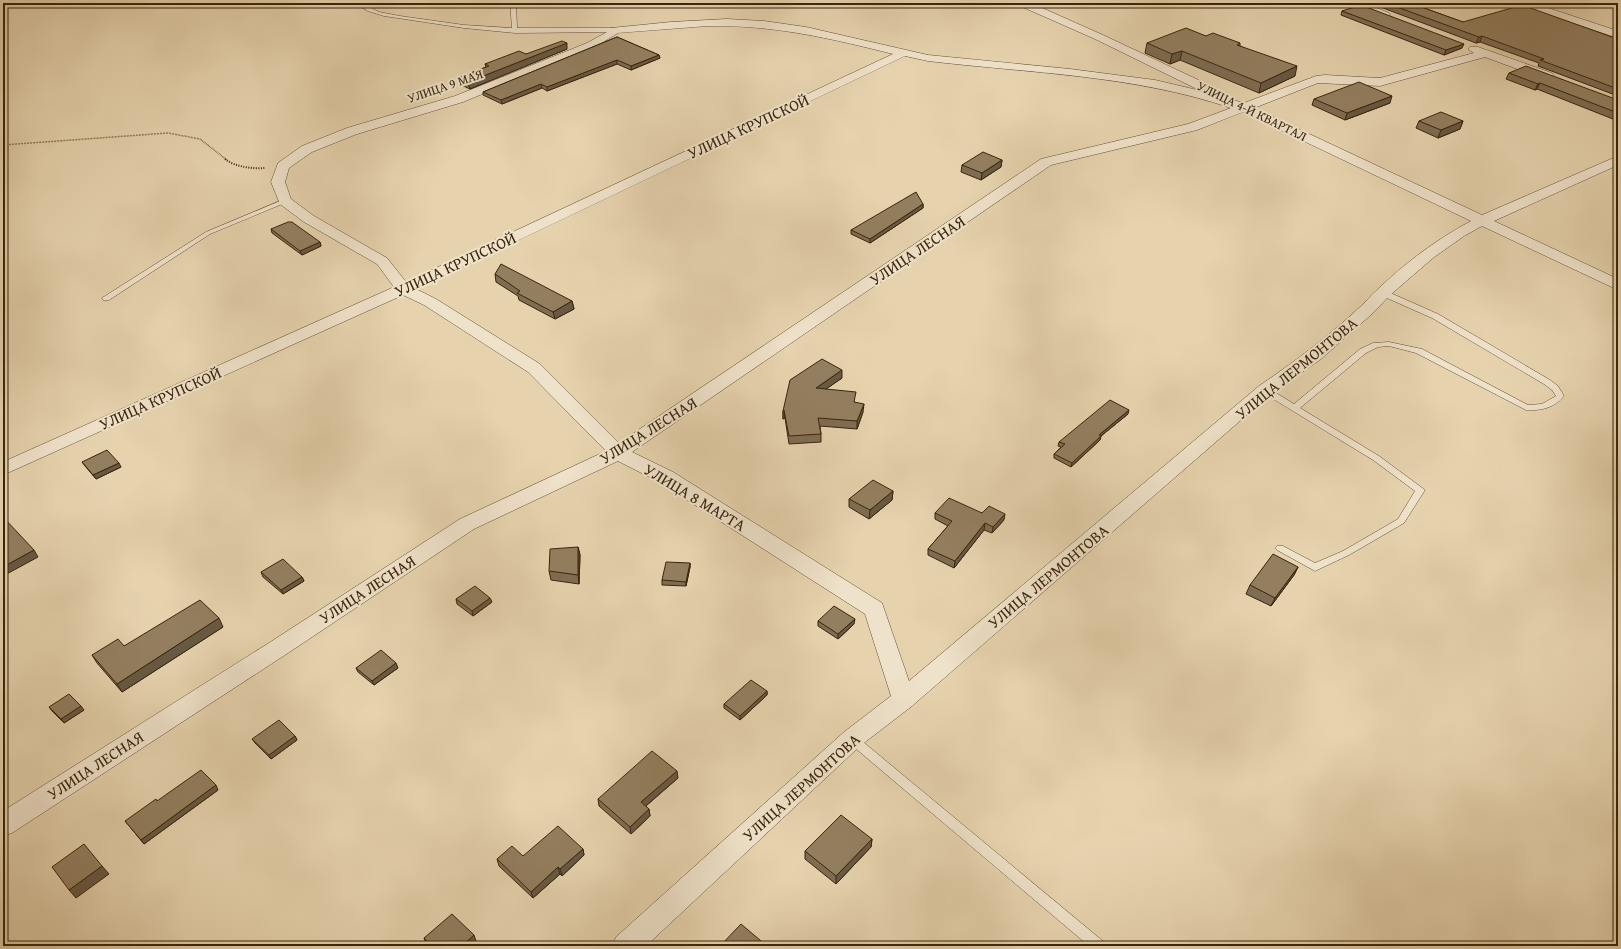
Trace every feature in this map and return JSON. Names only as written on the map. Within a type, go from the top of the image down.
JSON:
[{"type":"street","name":"УЛИЦА 4-Й КВАРТАЛ","points":[[1022,3],[1120,47],[1244,108],[1618,285]]},
{"type":"street","points":[[1355,3],[1398,20]]},
{"type":"street","points":[[1523,3],[1618,35]]},
{"type":"street","points":[[616,30],[714,23],[763,24],[839,36],[928,58],[1157,84],[1244,108]]},
{"type":"street","name":"УЛИЦА 9 МАЯ","points":[[282,166],[307,149],[352,131],[459,99],[591,45],[602,40],[616,30]]},
{"type":"street","points":[[1464,45],[1559,80]]},
{"type":"street","name":"УЛИЦА КРУПСКОЙ","points":[[3,469],[403,289],[903,53]]},
{"type":"street","name":"УЛИЦА ЛЕСНАЯ","points":[[3,825],[280,647],[467,524],[618,454],[1046,162],[1111,145],[1176,132],[1316,80],[1325,79],[1380,82],[1486,53]]},
{"type":"street","points":[[1481,221],[1618,160]]},
{"type":"street","points":[[282,166],[278,182],[285,200]]},
{"type":"street","name":"УЛИЦА 8 МАРТА","points":[[285,200],[309,219],[382,261],[403,289],[430,302],[534,368],[618,454],[666,477],[874,609],[904,699]]},
{"type":"street","name":"УЛИЦА ЛЕРМОНТОВА","points":[[626,946],[852,739],[904,699],[1265,390],[1315,356],[1367,310],[1383,293],[1445,242],[1481,221]]},
{"type":"lane","points":[[358,3],[368,9],[406,19],[478,29],[616,30]]},
{"type":"lane","points":[[513,3],[515,30]]},
{"type":"lane","points":[[106,298],[208,233],[285,200]]},
{"type":"lane","points":[[1294,408],[1363,351],[1376,345],[1390,344],[1423,352],[1526,407],[1538,408],[1558,399],[1560,396],[1555,388],[1547,382],[1449,324],[1420,308],[1383,293]]},
{"type":"lane","points":[[1265,390],[1376,458],[1420,490],[1401,520],[1346,553],[1315,567],[1280,548]]},
{"type":"lane","points":[[852,739],[1100,946]]},
{"type":"path","points":[[3,145],[168,133],[200,139],[229,162],[255,169],[282,166]]},
{"type":"building","points":[[1386,3],[1410,3],[1463,22],[1522,5],[1612,37],[1614,36],[1618,38],[1618,89],[1540,60],[1544,59],[1482,36],[1479,37]]},
{"type":"building","points":[[1361,5],[1464,44],[1446,50],[1342,11]]},
{"type":"building","points":[[1186,28],[1206,36],[1213,33],[1240,43],[1237,45],[1297,66],[1261,83],[1182,51],[1172,54],[1147,43]]},
{"type":"building","points":[[617,37],[659,55],[631,66],[617,60],[547,87],[541,84],[501,100],[483,92]]},
{"type":"building","points":[[562,41],[567,43],[468,82],[458,78],[489,66],[485,64],[519,51],[526,54]]},
{"type":"building","points":[[1526,66],[1618,100],[1618,113],[1540,83],[1538,84],[1509,73]]},
{"type":"building","points":[[1359,82],[1392,96],[1347,113],[1314,99]]},
{"type":"building","points":[[1441,112],[1463,121],[1441,130],[1419,121]]},
{"type":"building","points":[[983,152],[1002,160],[982,173],[962,165]]},
{"type":"building","points":[[916,192],[923,204],[870,239],[851,230]]},
{"type":"building","points":[[288,222],[292,222],[320,242],[300,251],[271,229]]},
{"type":"building","points":[[501,264],[572,301],[553,312],[517,293],[520,291],[495,274]]},
{"type":"building","points":[[822,359],[842,370],[816,388],[856,392],[854,402],[864,404],[857,421],[818,418],[821,434],[789,436],[784,410],[783,411],[790,380]]},
{"type":"building","points":[[1110,400],[1129,410],[1099,435],[1101,436],[1072,463],[1054,454],[1065,444],[1059,442]]},
{"type":"building","points":[[107,450],[119,463],[93,475],[82,462]]},
{"type":"building","points":[[873,480],[893,491],[870,510],[849,499]]},
{"type":"building","points":[[949,498],[982,513],[989,506],[1005,514],[993,527],[985,523],[955,561],[928,549],[952,521],[935,513]]},
{"type":"building","points":[[3,517],[34,550],[3,567]]},
{"type":"building","points":[[578,547],[578,575],[549,571],[550,549]]},
{"type":"building","points":[[1273,554],[1298,567],[1275,598],[1250,585]]},
{"type":"building","points":[[283,559],[302,577],[281,590],[261,572]]},
{"type":"building","points":[[666,562],[690,563],[686,582],[662,580]]},
{"type":"building","points":[[475,586],[490,598],[472,611],[456,599]]},
{"type":"building","points":[[200,600],[219,618],[117,684],[92,655],[118,639],[124,646]]},
{"type":"building","points":[[834,606],[855,619],[838,634],[818,621]]},
{"type":"building","points":[[381,650],[396,663],[372,681],[356,668]]},
{"type":"building","points":[[751,680],[767,691],[740,716],[724,704]]},
{"type":"building","points":[[69,694],[81,706],[61,719],[49,707]]},
{"type":"building","points":[[279,720],[295,736],[269,755],[252,739]]},
{"type":"building","points":[[652,751],[677,771],[641,802],[649,809],[630,827],[598,799]]},
{"type":"building","points":[[201,770],[216,785],[141,840],[125,821],[156,799],[157,801]]},
{"type":"building","points":[[841,815],[872,839],[836,876],[805,851]]},
{"type":"building","points":[[558,826],[583,849],[560,869],[558,867],[531,892],[497,859],[512,846],[523,856]]},
{"type":"building","points":[[84,844],[102,866],[69,890],[52,867]]},
{"type":"building","points":[[452,914],[474,935],[462,946],[431,946],[424,938]]},
{"type":"building","points":[[741,924],[767,946],[721,945]]}]
